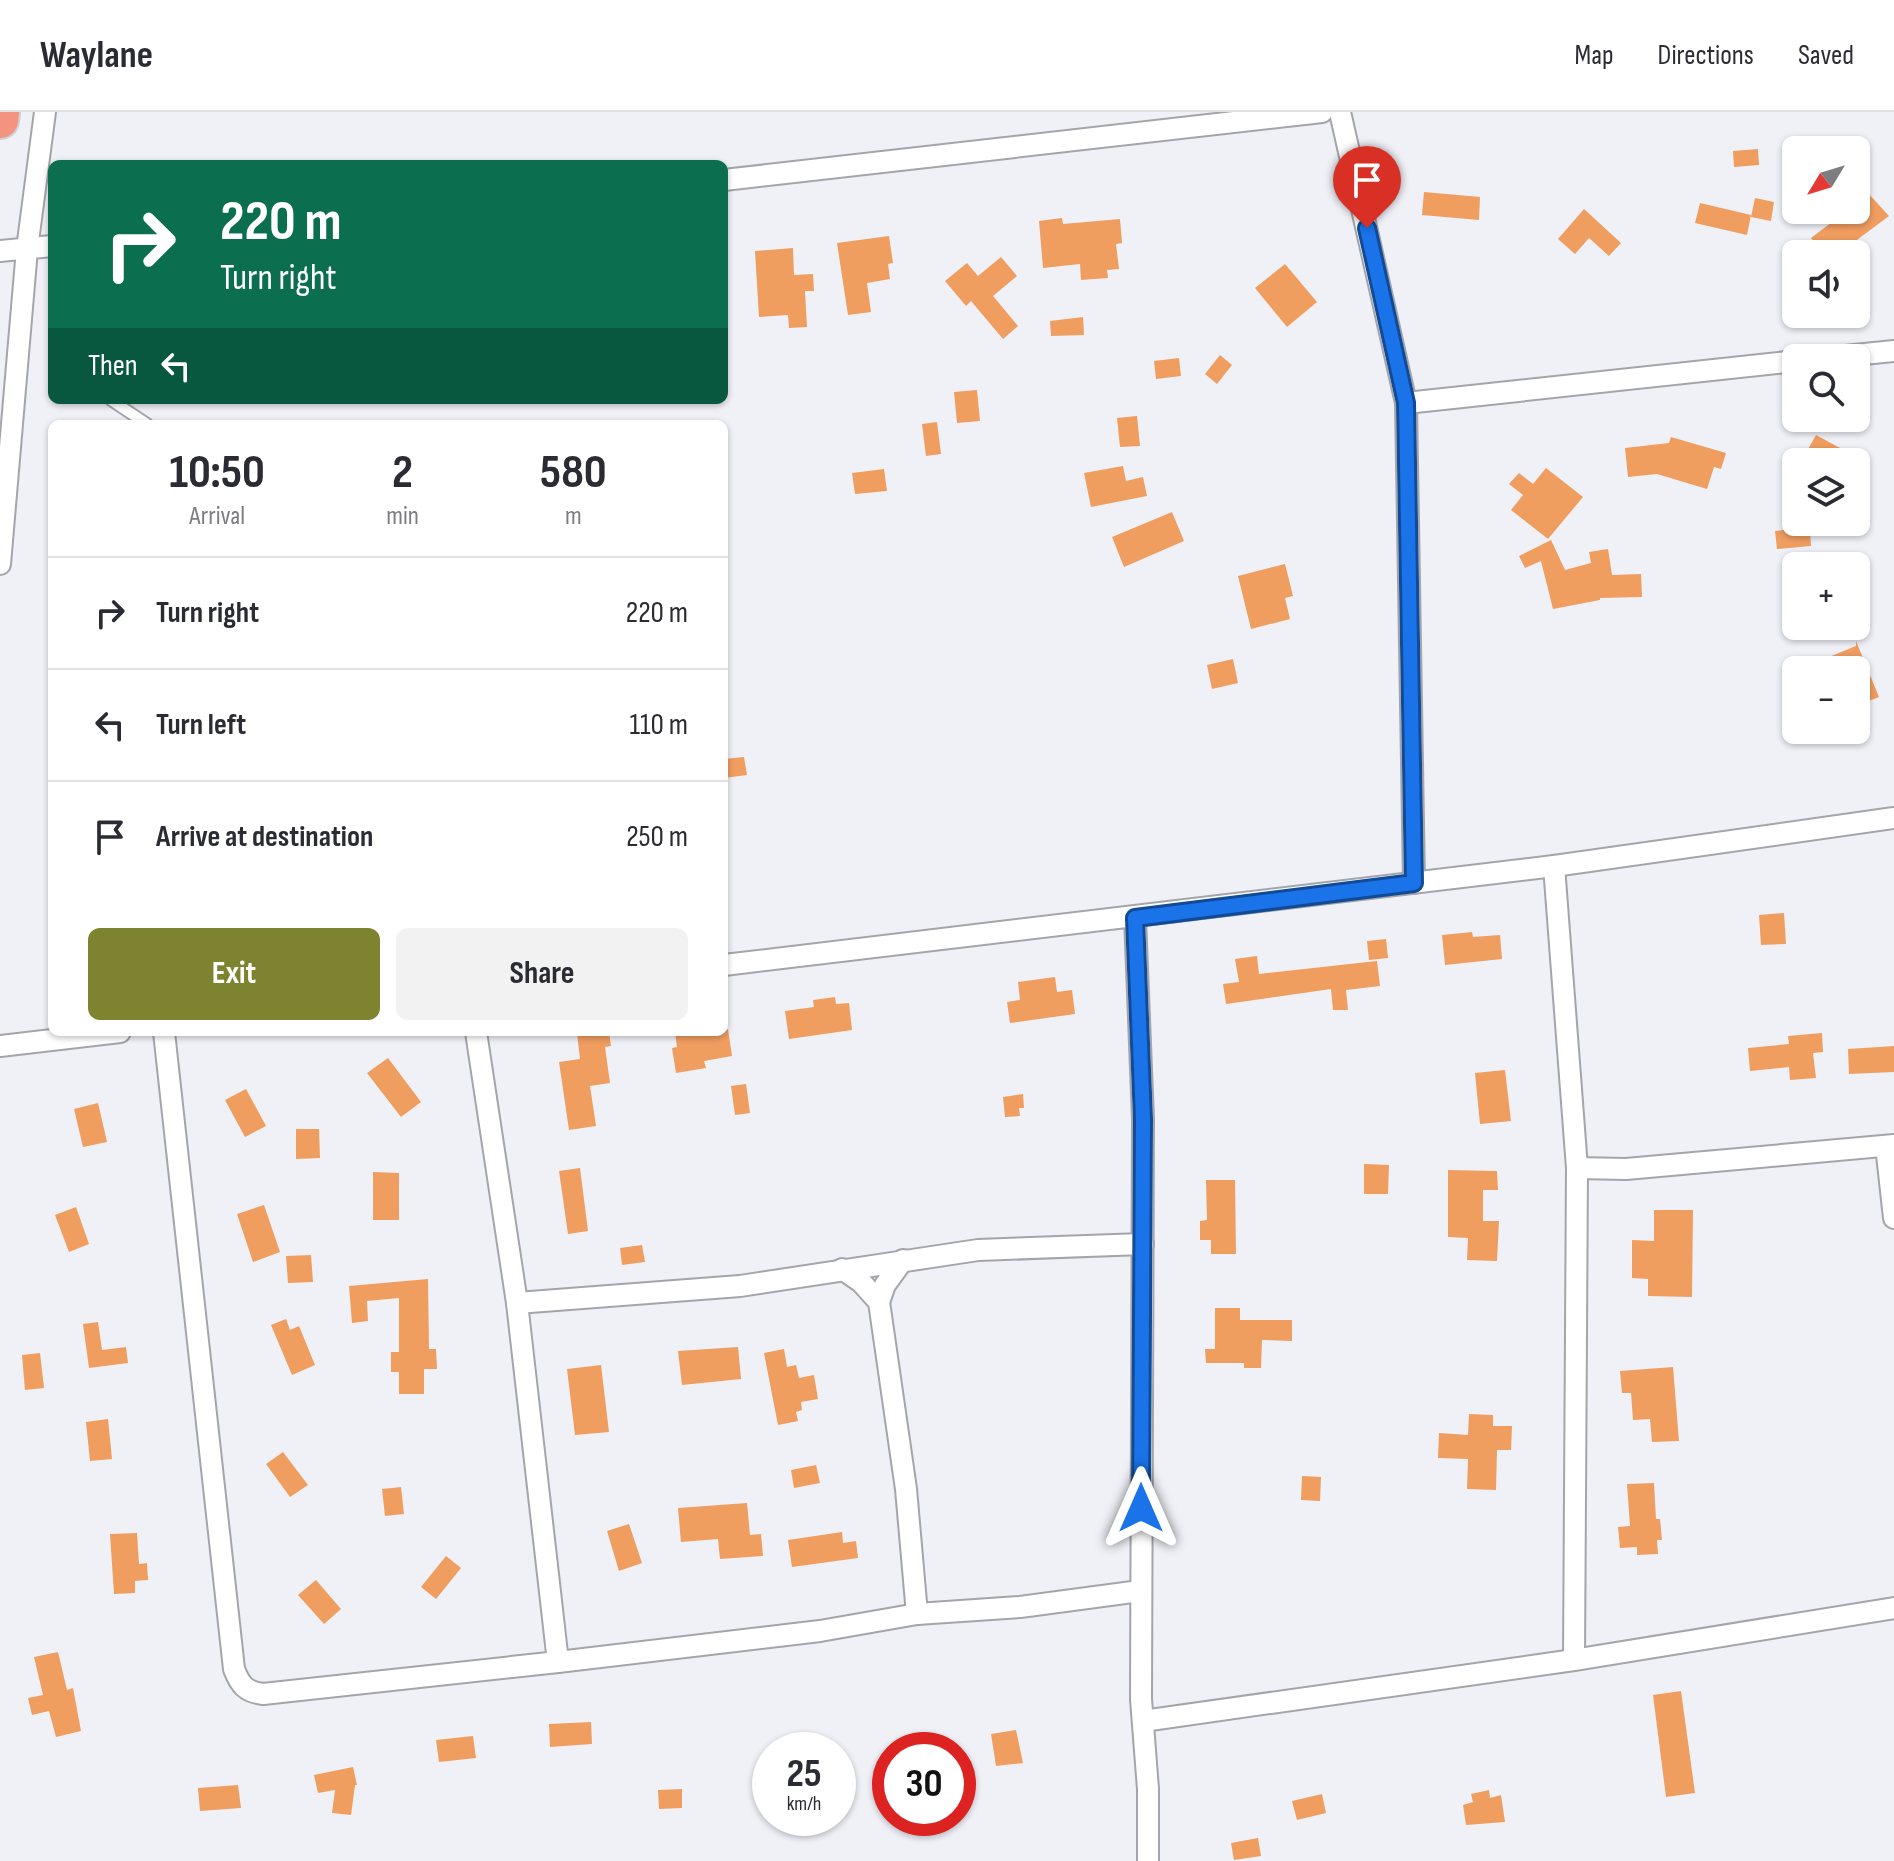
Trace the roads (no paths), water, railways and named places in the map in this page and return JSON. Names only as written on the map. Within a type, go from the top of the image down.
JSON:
[{"type":"highway","points":[[0,120],[1,112]]},
{"type":"street","points":[[0,564],[27,249],[45,112]]},
{"type":"street","points":[[728,180],[1322,112]]},
{"type":"street","points":[[1340,112],[1406,403],[1414,883]]},
{"type":"street","points":[[0,251],[48,246]]},
{"type":"street","points":[[1870,353],[1894,351]]},
{"type":"street","points":[[1406,403],[1782,363]]},
{"type":"street","points":[[728,965],[1554,866],[1894,818]]},
{"type":"street","points":[[1554,866],[1577,1168],[1574,1660]]},
{"type":"street","points":[[1135,918],[1142,1044],[1140,1591],[1148,1861]]},
{"type":"street","points":[[0,1046],[86,1036]]},
{"type":"street","points":[[164,1036],[234,1669],[240,1683],[251,1692],[263,1694],[558,1662],[820,1631],[917,1614],[1020,1607],[1140,1591]]},
{"type":"street","points":[[477,1036],[517,1303],[558,1662]]},
{"type":"street","points":[[1577,1168],[1626,1169],[1890,1146],[1894,1218]]},
{"type":"street","points":[[517,1303],[740,1286],[978,1250],[1143,1244]]},
{"type":"street","points":[[903,1260],[885,1285],[879,1302],[906,1489],[917,1614]]},
{"type":"street","points":[[842,1269],[861,1282],[879,1302]]},
{"type":"street","points":[[1143,1721],[1574,1660],[1894,1608]]},
{"type":"lane","points":[[117,404],[141,420]]}]
